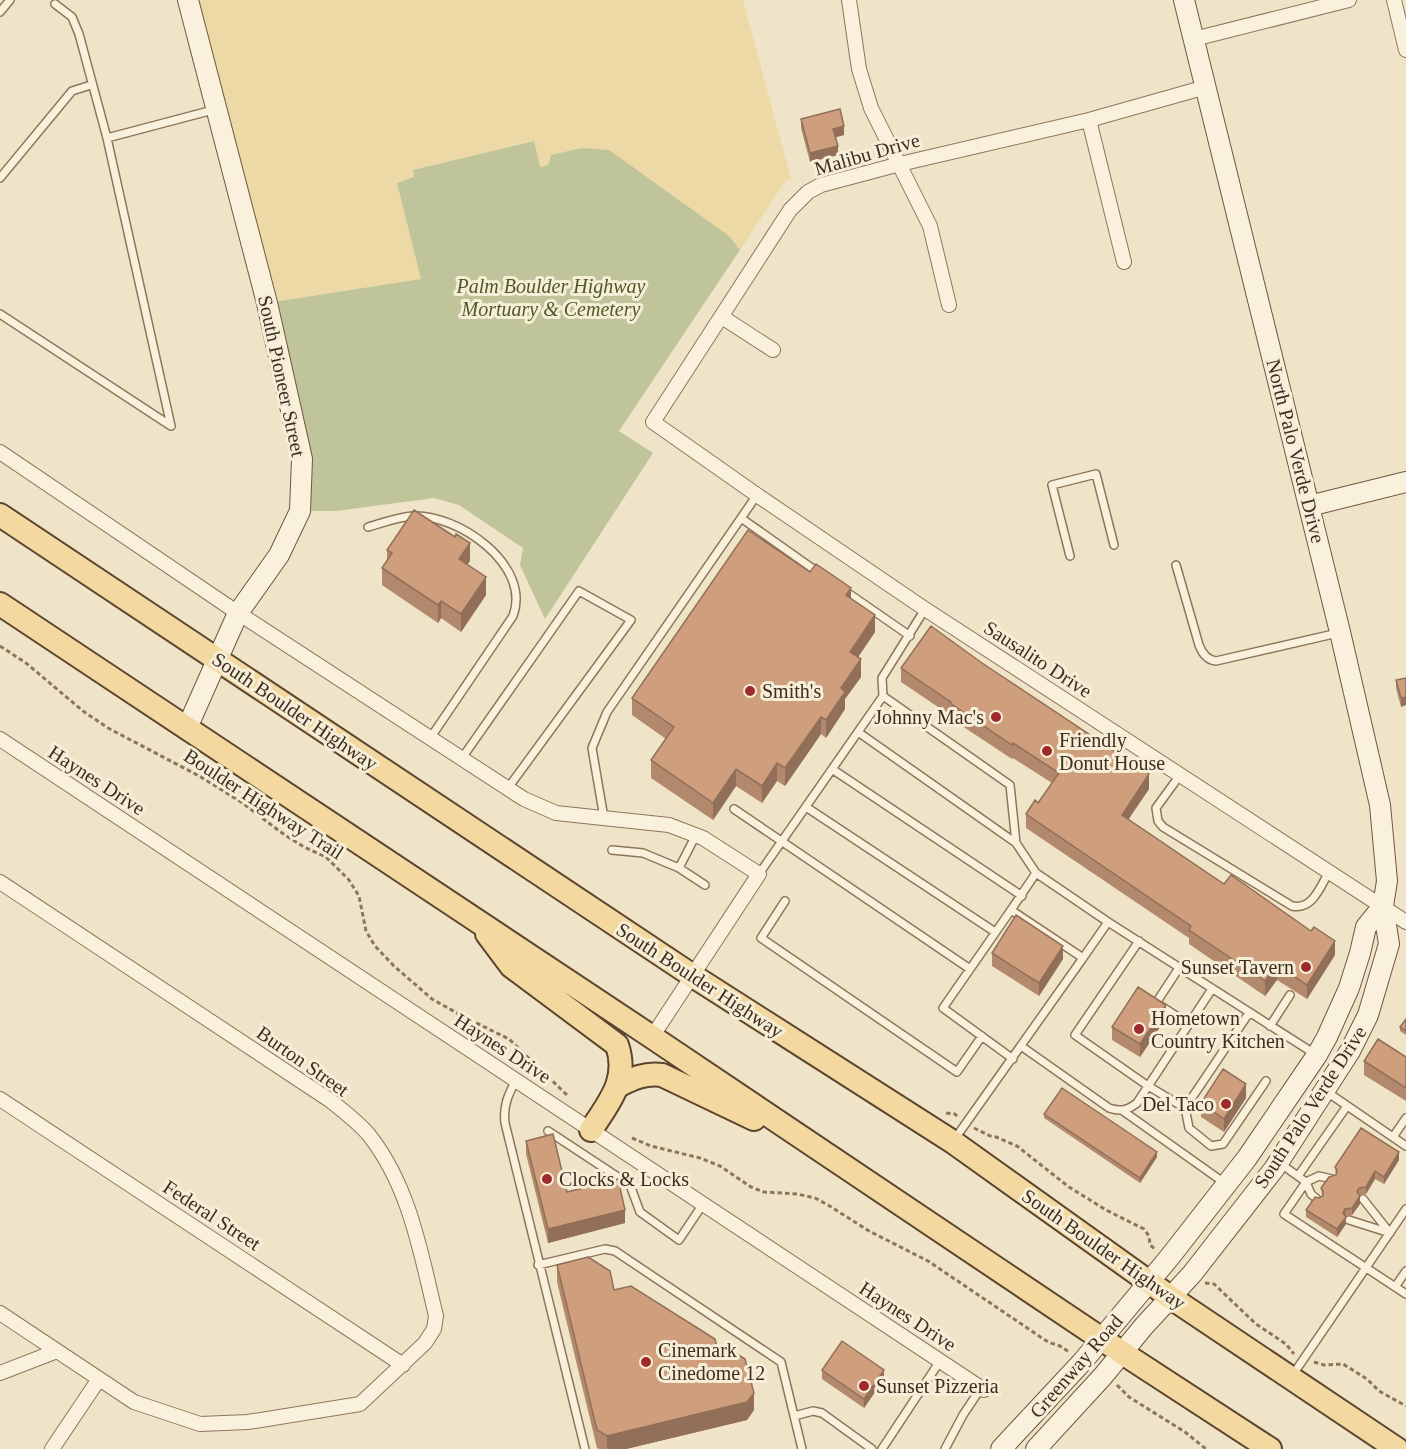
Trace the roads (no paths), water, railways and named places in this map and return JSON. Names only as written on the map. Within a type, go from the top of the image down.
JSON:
[{"type":"main road","name":"South Boulder Highway","points":[[0,515],[693,976],[952,1142],[1170,1297],[1397,1449]]},
{"type":"main road","points":[[0,604],[477,920],[1101,1339],[1270,1449]]},
{"type":"main road","points":[[477,920],[511,966],[617,1045],[622,1058],[618,1086],[591,1130]]},
{"type":"main road","points":[[618,1086],[632,1078],[649,1074],[662,1075],[807,1141]]},
{"type":"street","name":"South Pioneer Street","points":[[187,728],[238,613],[279,555],[300,511],[302,459],[267,303],[188,0]]},
{"type":"street","points":[[849,0],[859,69],[871,108],[930,226],[950,305]]},
{"type":"street","name":"North Palo Verde Drive","points":[[1185,0],[1340,632],[1380,805],[1387,881],[1383,906]]},
{"type":"street","points":[[1194,39],[1349,0]]},
{"type":"street","points":[[1394,0],[1406,50]]},
{"type":"street","name":"Malibu Drive","points":[[653,422],[790,210],[808,192],[821,185],[900,164],[1089,120],[1206,87]]},
{"type":"street","points":[[1089,120],[1124,262]]},
{"type":"street","points":[[722,317],[773,350]]},
{"type":"street","name":"Sausalito Drive","points":[[653,422],[926,609],[1406,922]]},
{"type":"street","points":[[0,452],[238,613],[524,799],[556,813],[669,825],[696,835],[759,874],[652,1037]]},
{"type":"street","points":[[1309,506],[1406,482]]},
{"type":"street","name":"Haynes Drive","points":[[0,739],[982,1389]]},
{"type":"street","name":"Burton Street","points":[[0,882],[331,1101],[367,1132],[381,1152],[410,1210],[436,1316],[434,1329],[425,1343],[360,1404],[248,1422],[200,1424],[134,1402],[0,1314]]},
{"type":"street","name":"South Palo Verde Drive","points":[[1149,1282],[1247,1158],[1317,1055],[1349,988],[1366,927],[1383,906]]},
{"type":"street","name":"South Palo Verde Drive","points":[[1170,1297],[1192,1274],[1279,1162],[1337,1072],[1368,1015],[1389,944],[1383,906]]},
{"type":"street","points":[[1317,1055],[1337,1072]]},
{"type":"street","name":"Federal Street","points":[[0,1099],[403,1365]]},
{"type":"street","name":"Greenway Road","points":[[1001,1449],[1101,1339],[1149,1282]]},
{"type":"street","name":"Greenway Road","points":[[1036,1449],[1103,1376],[1170,1297]]},
{"type":"street","points":[[0,1373],[57,1351]]},
{"type":"street","points":[[52,1449],[99,1378]]},
{"type":"lane","points":[[0,12],[10,0]]},
{"type":"lane","points":[[0,314],[171,426],[106,138],[79,34],[72,17],[56,4]]},
{"type":"lane","points":[[0,178],[72,91],[91,85]]},
{"type":"lane","points":[[106,138],[216,110]]},
{"type":"lane","points":[[1070,556],[1052,485],[1096,474],[1114,545]]},
{"type":"lane","points":[[604,818],[592,748],[608,712],[757,495]]},
{"type":"lane","points":[[368,527],[412,516],[435,519],[480,541],[503,562],[515,585],[517,597],[513,616],[431,737]]},
{"type":"lane","points":[[741,518],[825,577]]},
{"type":"lane","points":[[1176,565],[1198,645],[1210,661],[1340,632]]},
{"type":"lane","points":[[834,584],[910,636]]},
{"type":"lane","points":[[462,758],[579,591],[631,620],[508,788]]},
{"type":"lane","points":[[759,874],[883,696],[882,678],[926,609]]},
{"type":"lane","points":[[883,696],[1010,785],[1016,843]]},
{"type":"lane","points":[[858,732],[1016,843],[1036,873],[1179,968],[1317,1055]]},
{"type":"lane","points":[[832,769],[1022,896]]},
{"type":"lane","points":[[1180,775],[1156,808],[1158,821],[1163,827],[1292,906],[1299,908],[1310,904],[1329,872]]},
{"type":"lane","points":[[806,807],[995,932]]},
{"type":"lane","points":[[734,809],[970,969]]},
{"type":"lane","points":[[679,868],[696,835]]},
{"type":"lane","points":[[612,850],[643,853],[679,868],[705,885]]},
{"type":"lane","points":[[1013,1059],[943,1008],[1036,873]]},
{"type":"lane","points":[[785,901],[761,938],[957,1072],[982,1036]]},
{"type":"lane","points":[[1011,910],[1083,958]]},
{"type":"lane","points":[[952,1142],[1108,922]]},
{"type":"lane","points":[[1138,941],[1075,1035],[1148,1086],[1185,1108]]},
{"type":"lane","points":[[1179,968],[1156,1003],[1189,1024]]},
{"type":"lane","points":[[1123,1111],[1131,1108],[1137,1102],[1212,989]]},
{"type":"lane","points":[[1270,1026],[1290,995]]},
{"type":"lane","points":[[1249,1013],[1185,1108],[1189,1128],[1211,1146],[1223,1144],[1266,1081]]},
{"type":"lane","points":[[1021,1046],[1110,1107],[1123,1111],[1226,1184]]},
{"type":"lane","points":[[516,1080],[506,1099],[505,1123],[585,1449]]},
{"type":"lane","points":[[1325,1090],[1406,1146]]},
{"type":"lane","points":[[1298,1176],[1347,1106]]},
{"type":"lane","points":[[1393,1137],[1406,1118]]},
{"type":"lane","points":[[548,1131],[630,1185],[640,1212],[679,1240],[703,1204]]},
{"type":"lane","points":[[1279,1162],[1306,1182],[1311,1194],[1318,1200]]},
{"type":"lane","points":[[1332,1179],[1319,1176],[1306,1182],[1284,1214],[1406,1294]]},
{"type":"lane","points":[[1363,1199],[1390,1233]]},
{"type":"lane","points":[[1291,1378],[1406,1209]]},
{"type":"lane","points":[[1349,1220],[1390,1233]]},
{"type":"lane","points":[[538,1265],[605,1249],[615,1251],[781,1362],[802,1449]]},
{"type":"lane","points":[[1395,1287],[1406,1271]]},
{"type":"lane","points":[[882,1449],[940,1361]]},
{"type":"lane","points":[[945,1449],[963,1414],[982,1389]]},
{"type":"lane","points":[[794,1416],[813,1411],[822,1413],[872,1449]]},
{"type":"place","name":"Smith's","points":[[750,691]]},
{"type":"place","name":"Johnny Mac's","points":[[996,717]]},
{"type":"place","name":"Friendly Donut House","points":[[1047,751]]},
{"type":"place","name":"Sunset Tavern","points":[[1306,967]]},
{"type":"place","name":"Hometown Country Kitchen","points":[[1139,1029]]},
{"type":"place","name":"Del Taco","points":[[1226,1104]]},
{"type":"place","name":"Clocks & Locks","points":[[547,1179]]},
{"type":"place","name":"Cinemark Cinedome 12","points":[[646,1362]]},
{"type":"place","name":"Sunset Pizzeria","points":[[864,1386]]},
{"type":"park label","name":"Palm Boulder Highway Mortuary & Cemetery","points":[[551,298]]}]
